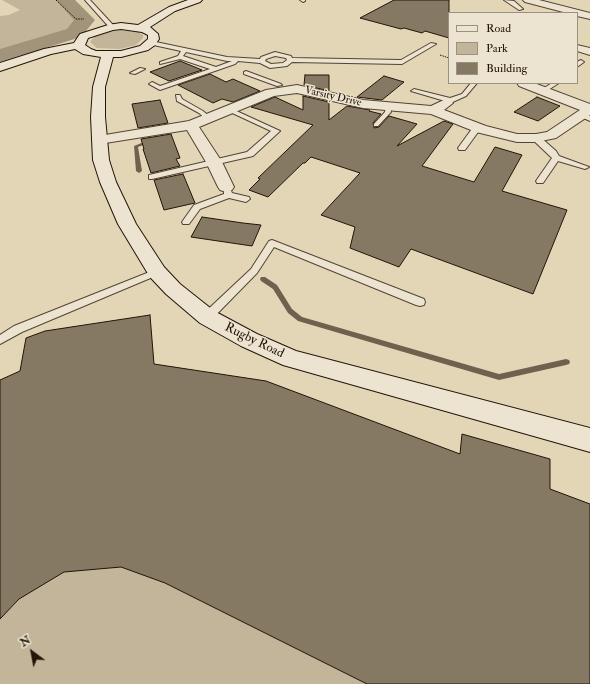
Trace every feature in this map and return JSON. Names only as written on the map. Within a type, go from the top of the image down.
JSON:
[{"type":"street","points":[[142,28],[172,9],[197,0]]},
{"type":"street","points":[[528,0],[574,12]]},
{"type":"street","points":[[578,13],[590,16]]},
{"type":"street","points":[[112,27],[142,28],[153,34],[154,39],[151,43],[134,52],[107,55],[87,52],[81,49],[79,45],[80,40],[91,33],[112,27]]},
{"type":"street","points":[[0,67],[42,53],[79,45]]},
{"type":"street","points":[[578,48],[590,52]]},
{"type":"street","name":"Rugby Road","points":[[107,55],[99,87],[98,117],[101,160],[108,182],[127,224],[157,272],[173,289],[207,317],[249,340],[291,359],[590,440]]},
{"type":"street","name":"Varsity Drive","points":[[526,84],[588,113]]},
{"type":"street","name":"Varsity Drive","points":[[99,140],[191,125],[271,93],[280,86],[363,104],[433,110],[477,128],[517,138],[536,138],[551,135],[588,113]]},
{"type":"street","points":[[433,110],[448,101]]},
{"type":"street","points":[[191,125],[214,162],[227,191]]},
{"type":"lane","points":[[87,0],[112,27]]},
{"type":"lane","points":[[506,0],[512,2],[521,9]]},
{"type":"lane","points":[[151,43],[174,59],[216,69]]},
{"type":"lane","points":[[262,61],[264,58],[275,54],[289,57],[290,60],[402,62],[433,44]]},
{"type":"lane","points":[[174,59],[262,61],[264,64],[277,66],[285,65],[290,60]]},
{"type":"lane","points":[[174,59],[228,64]]},
{"type":"lane","points":[[152,84],[160,88],[216,69],[237,60]]},
{"type":"lane","points":[[193,69],[202,74]]},
{"type":"lane","points":[[184,72],[192,77]]},
{"type":"lane","points":[[246,73],[280,86]]},
{"type":"lane","points":[[171,77],[179,81]]},
{"type":"lane","points":[[161,81],[169,85]]},
{"type":"lane","points":[[414,91],[448,101],[464,96],[473,84]]},
{"type":"lane","points":[[543,91],[554,84]]},
{"type":"lane","points":[[178,96],[178,100],[201,112],[209,119]]},
{"type":"lane","points":[[376,125],[388,112],[388,106]]},
{"type":"lane","points":[[152,177],[250,154],[276,131],[230,110]]},
{"type":"lane","points":[[462,148],[477,128]]},
{"type":"lane","points":[[536,138],[553,153],[556,158],[585,167]]},
{"type":"lane","points":[[540,181],[556,158]]},
{"type":"lane","points":[[186,222],[197,207],[227,191],[246,199]]},
{"type":"lane","points":[[207,317],[254,271],[272,244],[420,302]]},
{"type":"lane","points":[[0,340],[18,329],[157,272]]},
{"type":"path","points":[[56,0],[76,19]]},
{"type":"green space","points":[[2,0],[60,0],[71,12],[88,15],[93,22],[55,41],[0,59],[0,16],[9,15],[20,10]]},
{"type":"green space","points":[[117,30],[139,32],[143,35],[143,38],[136,45],[120,49],[97,48],[90,42],[95,36]]},
{"type":"green space","points":[[154,364],[266,381],[590,504],[590,684],[0,684],[0,402]]},
{"type":"building","points":[[394,0],[449,0],[448,38],[425,31],[422,33],[404,28],[401,29],[360,18]]},
{"type":"building","points":[[180,61],[202,70],[169,81],[150,72]]},
{"type":"building","points":[[210,74],[226,82],[233,79],[260,91],[233,102],[222,99],[213,103],[178,85]]},
{"type":"building","points":[[305,75],[329,75],[329,91],[304,85]]},
{"type":"building","points":[[384,76],[404,82],[382,100],[357,97]]},
{"type":"building","points":[[303,96],[329,102],[329,120],[347,106],[370,110],[369,111],[381,114],[373,123],[374,128],[379,127],[389,116],[417,124],[397,146],[444,121],[453,124],[422,166],[474,182],[495,147],[522,155],[502,191],[567,210],[533,294],[411,249],[399,267],[350,248],[355,227],[321,215],[360,173],[311,157],[268,197],[249,190],[260,179],[258,178],[313,125],[251,107],[275,97],[303,110]]},
{"type":"building","points":[[537,97],[560,106],[538,121],[514,112]]},
{"type":"building","points":[[160,100],[168,123],[138,128],[132,104]]},
{"type":"building","points":[[171,134],[180,158],[176,159],[180,166],[151,173],[141,139]]},
{"type":"building","points":[[183,174],[195,203],[164,210],[154,180]]},
{"type":"building","points":[[202,217],[261,225],[252,246],[191,237]]},
{"type":"building","points":[[150,315],[154,364],[266,381],[460,454],[462,434],[550,459],[550,489],[590,504],[590,684],[367,684],[165,583],[121,567],[64,572],[19,599],[0,619],[0,380],[20,371],[26,338],[45,331]]},
{"type":"waterway","points":[[0,56],[74,33],[85,20],[65,0]]},
{"type":"waterway","points":[[139,171],[136,146],[144,143]]},
{"type":"waterway","points":[[263,279],[275,287],[290,311],[300,319],[499,377],[566,362]]}]
